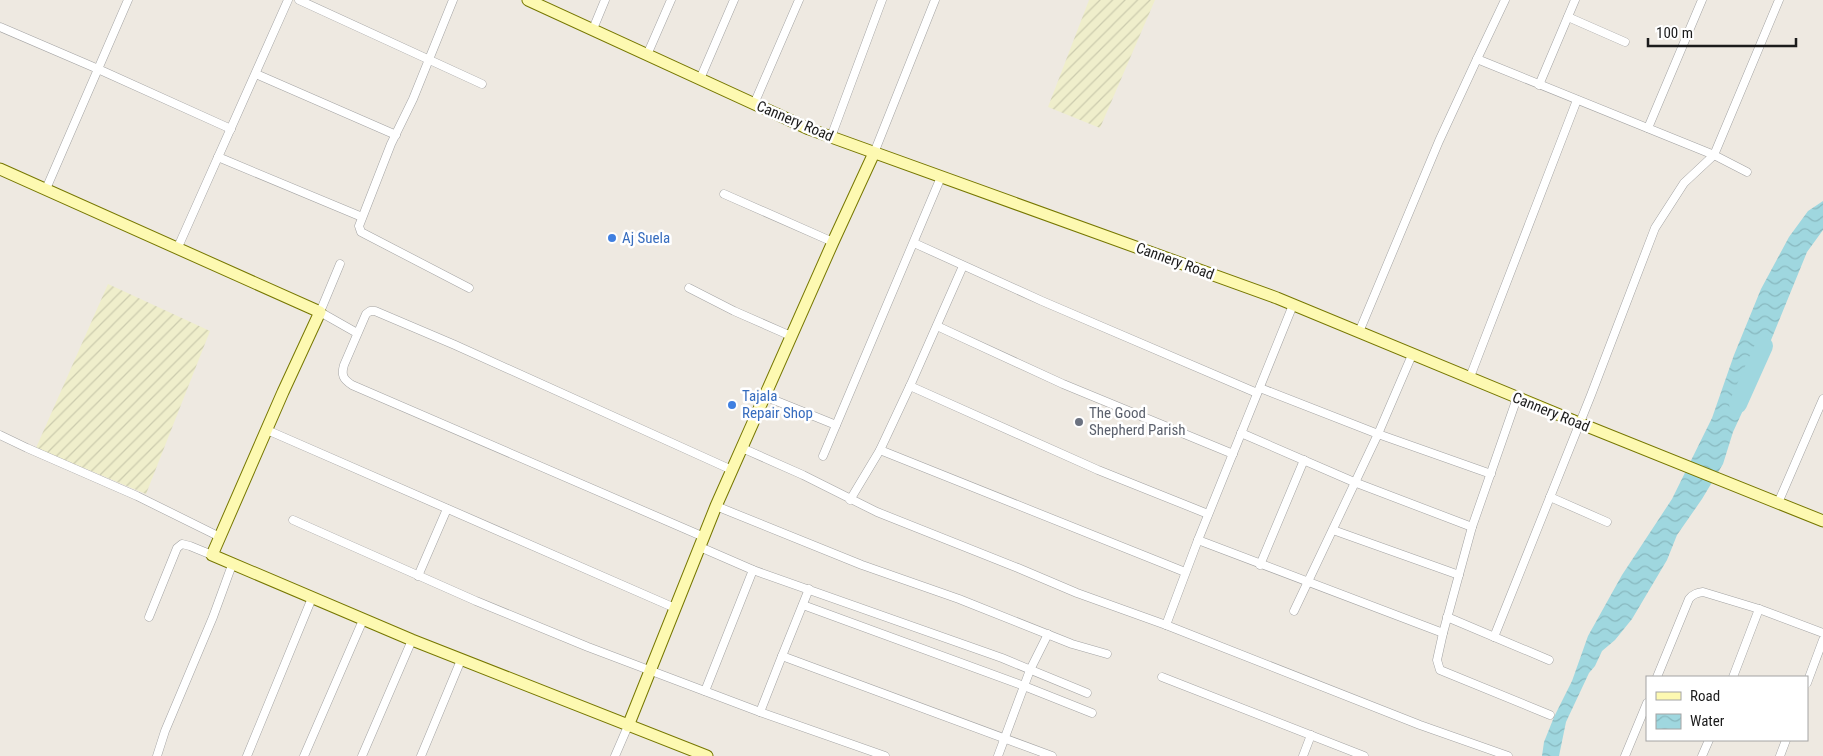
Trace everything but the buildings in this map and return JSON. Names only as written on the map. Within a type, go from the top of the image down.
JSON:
[{"type":"street","points":[[46,190],[128,0]]},
{"type":"street","points":[[178,247],[288,0]]},
{"type":"street","points":[[299,0],[482,84]]},
{"type":"street","points":[[453,0],[430,61],[396,135],[359,226],[362,232],[469,288]]},
{"type":"street","name":"Cannery Road","points":[[528,0],[544,3],[592,30],[831,137],[1294,305],[1579,424],[1823,521]]},
{"type":"street","points":[[592,30],[605,0]]},
{"type":"street","points":[[647,54],[671,0]]},
{"type":"street","points":[[700,79],[734,0]]},
{"type":"street","points":[[754,104],[799,0]]},
{"type":"street","points":[[831,137],[882,0]]},
{"type":"street","points":[[615,756],[716,506],[874,153],[935,0]]},
{"type":"street","points":[[1359,332],[1439,141],[1505,0]]},
{"type":"street","points":[[1538,85],[1575,0]]},
{"type":"street","points":[[1648,128],[1702,0]]},
{"type":"street","points":[[1494,637],[1655,228],[1684,183],[1714,155],[1779,0]]},
{"type":"street","points":[[1568,17],[1624,42]]},
{"type":"street","points":[[0,27],[231,128]]},
{"type":"street","points":[[1476,59],[1714,155],[1747,172]]},
{"type":"street","points":[[256,74],[396,135]]},
{"type":"street","points":[[1470,377],[1577,100]]},
{"type":"street","points":[[218,157],[362,217]]},
{"type":"street","points":[[0,169],[320,312],[357,333]]},
{"type":"street","points":[[823,456],[941,177]]},
{"type":"street","points":[[724,194],[833,242]]},
{"type":"street","points":[[914,243],[963,266],[1259,390],[1491,474]]},
{"type":"street","points":[[212,556],[340,264]]},
{"type":"street","points":[[850,500],[880,450],[963,266]]},
{"type":"street","points":[[689,288],[734,311],[791,336]]},
{"type":"street","points":[[1166,626],[1208,514],[1294,305]]},
{"type":"street","points":[[732,470],[375,311],[370,311],[366,314],[342,372],[345,380],[352,385],[702,542],[754,570],[1002,658],[1087,693]]},
{"type":"street","points":[[937,326],[1064,384],[1232,454]]},
{"type":"street","points":[[1294,612],[1378,434],[1412,355]]},
{"type":"street","points":[[910,386],[1098,470],[1208,514]]},
{"type":"street","points":[[764,396],[836,425]]},
{"type":"street","points":[[1517,398],[1472,526],[1437,660],[1440,670],[1550,715]]},
{"type":"street","points":[[1778,503],[1823,399]]},
{"type":"street","points":[[267,430],[675,608]]},
{"type":"street","points":[[1241,433],[1354,482],[1472,526]]},
{"type":"street","points":[[0,435],[137,496],[220,537]]},
{"type":"street","points":[[742,448],[796,471],[850,500],[1078,593],[1420,725],[1508,756]]},
{"type":"street","points":[[880,450],[1185,572]]},
{"type":"street","points":[[1260,565],[1304,460]]},
{"type":"street","points":[[1550,497],[1607,522]]},
{"type":"street","points":[[716,506],[862,565],[958,599],[1072,644],[1107,654]]},
{"type":"street","points":[[418,576],[447,509]]},
{"type":"street","points":[[293,520],[418,576],[571,640],[760,712],[885,756]]},
{"type":"street","points":[[1333,530],[1459,575]]},
{"type":"street","points":[[1198,540],[1443,633]]},
{"type":"street","points":[[149,617],[177,548],[182,544],[362,620],[707,756]]},
{"type":"street","points":[[157,756],[165,731],[213,617],[232,565]]},
{"type":"street","points":[[705,691],[754,570]]},
{"type":"street","points":[[760,712],[809,589]]},
{"type":"street","points":[[1657,676],[1692,595],[1703,592],[1759,609],[1823,633]]},
{"type":"street","points":[[247,756],[312,598]]},
{"type":"street","points":[[804,605],[1092,713]]},
{"type":"street","points":[[1733,676],[1759,609]]},
{"type":"street","points":[[1447,617],[1549,660]]},
{"type":"street","points":[[304,756],[362,620]]},
{"type":"street","points":[[998,756],[1030,670],[1048,634]]},
{"type":"street","points":[[362,756],[412,640]]},
{"type":"street","points":[[1808,680],[1823,640]]},
{"type":"street","points":[[782,656],[1052,756]]},
{"type":"street","points":[[421,756],[462,660]]},
{"type":"street","points":[[1162,677],[1209,697],[1364,756]]},
{"type":"street","points":[[1625,756],[1646,705]]},
{"type":"street","points":[[1303,756],[1312,735]]},
{"type":"street","points":[[1702,756],[1709,741]]},
{"type":"street","points":[[1780,756],[1786,741]]},
{"type":"green space","points":[[1089,0],[1155,0],[1100,128],[1048,107]]},
{"type":"green space","points":[[108,284],[210,331],[146,494],[36,448]]},
{"type":"water","points":[[1823,201],[1823,230],[1807,252],[1769,345],[1756,364],[1747,386],[1745,406],[1733,432],[1723,464],[1677,535],[1667,560],[1632,619],[1615,640],[1602,651],[1595,666],[1589,673],[1566,722],[1559,756],[1542,756],[1544,742],[1572,681],[1588,636],[1622,575],[1672,499],[1712,418],[1734,355],[1761,289],[1789,237],[1808,211]]},
{"type":"waterway","points":[[1738,404],[1764,346]]},
{"type":"place","name":"Aj Suela","points":[[612,238]]},
{"type":"place","name":"Tajala Repair Shop","points":[[732,405]]},
{"type":"place","name":"The Good Shepherd Parish","points":[[1079,422]]}]
